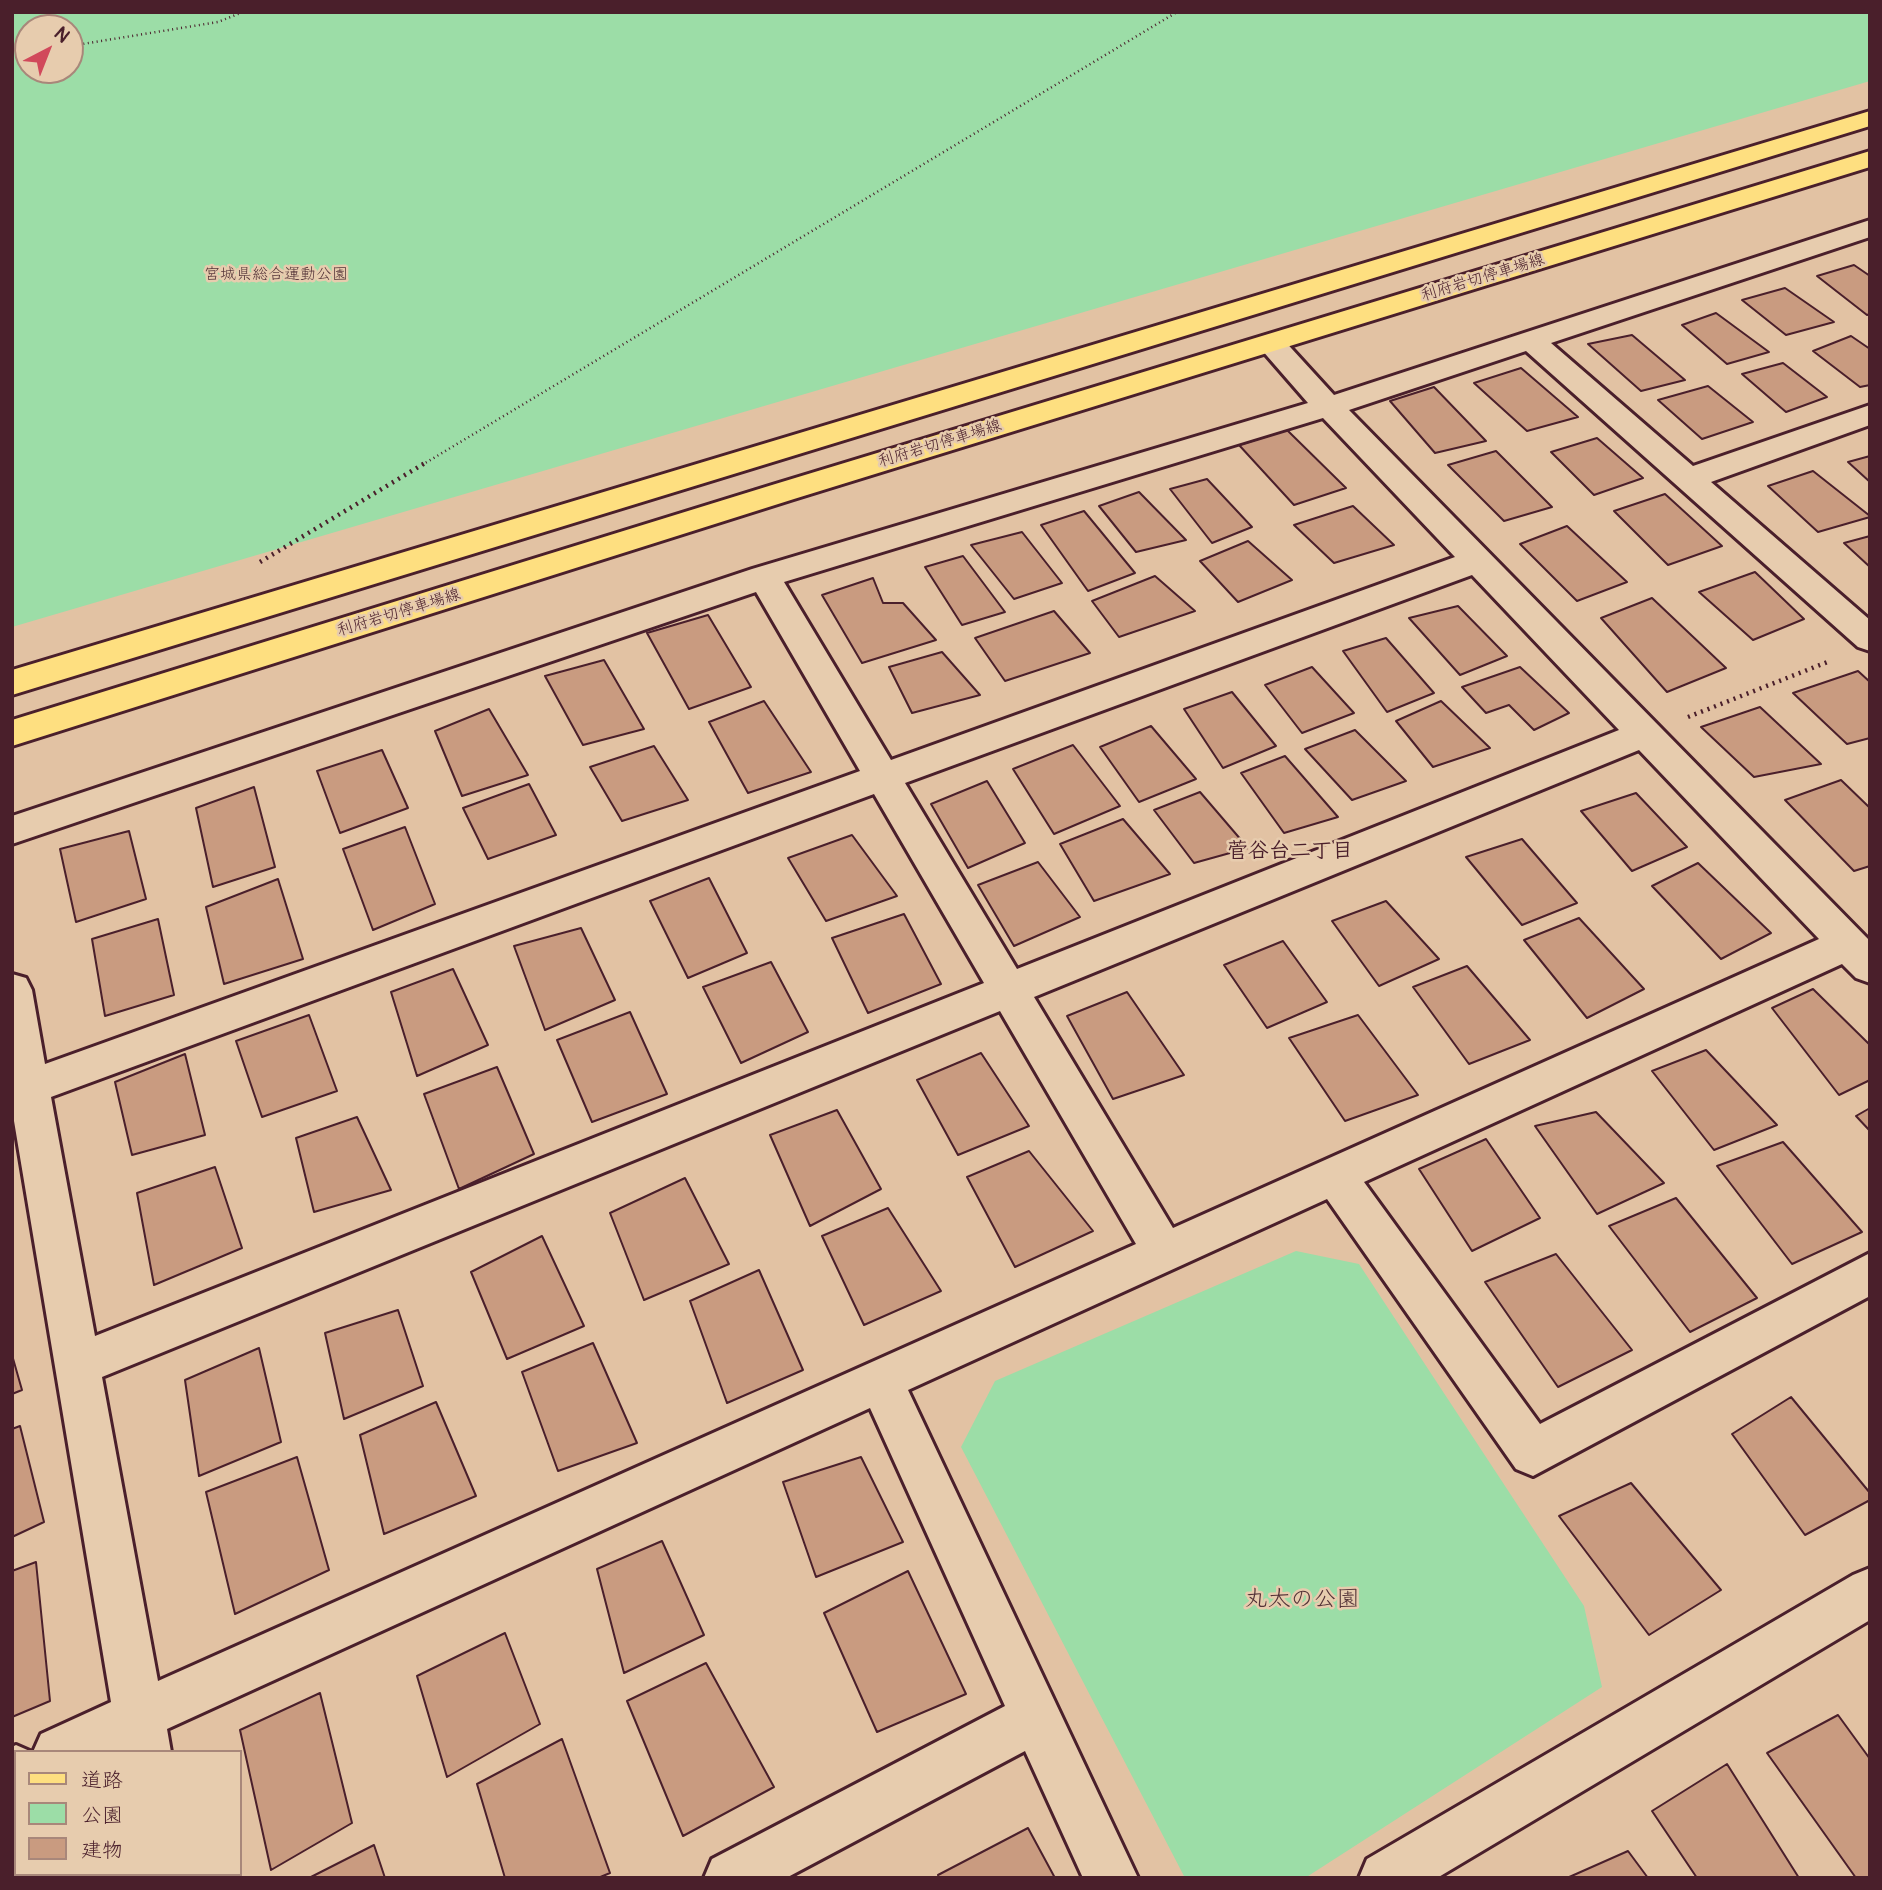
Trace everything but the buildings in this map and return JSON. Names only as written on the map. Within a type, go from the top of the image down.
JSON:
[{"type":"main road","points":[[12,683],[1870,118]]},
{"type":"main road","name":"利府岩切停車場線","points":[[12,733],[1870,159]]},
{"type":"street","points":[[12,830],[764,577],[1331,406],[1870,228]]},
{"type":"street","points":[[1530,340],[1870,639]]},
{"type":"street","points":[[68,1750],[142,1734],[880,1380],[1334,1175],[1858,956],[1306,383],[1271,343]]},
{"type":"street","points":[[1689,479],[1870,414]]},
{"type":"street","points":[[29,1087],[1477,561]]},
{"type":"street","points":[[764,577],[1164,1252]]},
{"type":"street","points":[[77,1365],[1644,734]]},
{"type":"street","points":[[12,990],[142,1734]]},
{"type":"street","points":[[1334,1175],[1533,1453],[1870,1273]]},
{"type":"street","points":[[880,1380],[1111,1878]]},
{"type":"street","points":[[1386,1878],[1870,1592]]},
{"type":"street","points":[[731,1878],[1037,1717]]},
{"type":"path","points":[[84,44],[218,22],[243,12]]},
{"type":"path","points":[[256,565],[1177,12]]},
{"type":"path","points":[[1644,734],[1832,660]]},
{"type":"green space","name":"宮城県総合運動公園","points":[[12,12],[1870,12],[1870,81],[12,627]]},
{"type":"green space","name":"丸太の公園","points":[[1296,1251],[1359,1264],[1584,1606],[1602,1687],[1305,1878],[1185,1878],[961,1447],[995,1381]]},
{"type":"district","name":"菅谷台二丁目","points":[[1290,852]]}]
